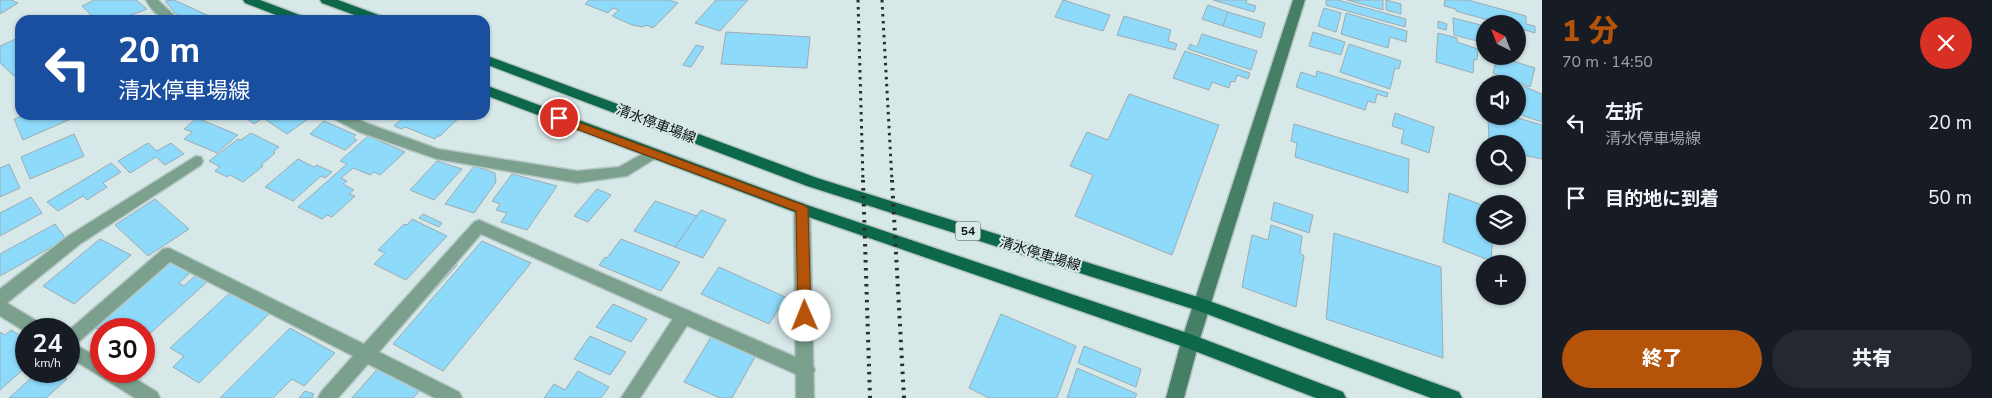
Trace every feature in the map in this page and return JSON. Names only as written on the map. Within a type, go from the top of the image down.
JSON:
[{"type":"main road","points":[[249,0],[289,15]]},
{"type":"main road","points":[[326,0],[366,15]]},
{"type":"main road","name":"清水停車場線","points":[[490,61],[812,182],[1201,305],[1453,398]]},
{"type":"main road","name":"54","points":[[490,92],[651,154],[802,209],[1190,342],[1337,398]]},
{"type":"street","points":[[152,0],[155,6],[167,15]]},
{"type":"street","points":[[1175,398],[1201,305],[1299,0]]},
{"type":"street","points":[[347,120],[364,128],[437,154],[577,177],[622,172],[651,154]]},
{"type":"street","points":[[0,299],[74,240],[196,161]]},
{"type":"street","points":[[802,209],[805,398]]},
{"type":"street","points":[[326,398],[479,226],[806,370]]},
{"type":"street","points":[[80,331],[169,254],[453,398]]},
{"type":"street","points":[[0,308],[17,318]]},
{"type":"street","points":[[630,398],[684,316]]},
{"type":"street","points":[[127,383],[152,398]]},
{"type":"building","points":[[0,0],[11,0],[18,3],[0,14]]},
{"type":"building","points":[[94,0],[136,0],[147,9],[132,15],[91,15],[82,6]]},
{"type":"building","points":[[174,0],[207,15],[179,15],[165,1]]},
{"type":"building","points":[[589,0],[669,0],[678,3],[653,28],[646,25],[643,27],[632,25],[612,16],[619,10],[613,8],[608,13],[585,4]]},
{"type":"building","points":[[716,0],[748,0],[720,31],[695,23]]},
{"type":"building","points":[[1063,0],[1110,15],[1103,31],[1055,17]]},
{"type":"building","points":[[1213,0],[1247,0],[1246,3],[1256,6],[1254,12]]},
{"type":"building","points":[[1326,0],[1338,0],[1406,19],[1405,27],[1326,5]]},
{"type":"building","points":[[1347,0],[1383,0],[1383,10]]},
{"type":"building","points":[[1386,0],[1401,4],[1401,14],[1386,10]]},
{"type":"building","points":[[1445,0],[1468,0],[1522,15],[1476,15],[1476,17],[1444,6]]},
{"type":"building","points":[[1208,5],[1228,12],[1223,26],[1202,19]]},
{"type":"building","points":[[1324,8],[1341,13],[1336,32],[1318,26]]},
{"type":"building","points":[[1228,12],[1265,23],[1261,38],[1223,26]]},
{"type":"building","points":[[1346,13],[1407,31],[1406,42],[1390,37],[1388,48],[1341,34]]},
{"type":"building","points":[[1124,16],[1171,30],[1168,41],[1177,44],[1175,50],[1117,35]]},
{"type":"building","points":[[1453,18],[1476,24],[1476,41],[1454,35]]},
{"type":"building","points":[[1438,21],[1447,24],[1446,30],[1438,28]]},
{"type":"building","points":[[1526,24],[1535,26],[1535,33],[1526,30]]},
{"type":"building","points":[[726,32],[810,37],[807,68],[721,64]]},
{"type":"building","points":[[1313,32],[1345,42],[1341,55],[1309,46]]},
{"type":"building","points":[[1438,33],[1457,38],[1457,42],[1476,48],[1473,73],[1436,62]]},
{"type":"building","points":[[1202,34],[1257,51],[1251,70],[1188,49],[1190,44],[1197,47]]},
{"type":"building","points":[[15,39],[14,76],[0,63],[0,46]]},
{"type":"building","points":[[1349,44],[1401,61],[1399,69],[1395,68],[1390,89],[1340,72]]},
{"type":"building","points":[[696,45],[704,47],[691,67],[683,65]]},
{"type":"building","points":[[1185,51],[1250,73],[1248,79],[1237,75],[1235,82],[1231,81],[1229,88],[1212,82],[1209,90],[1173,78]]},
{"type":"building","points":[[1495,65],[1526,65],[1535,68],[1530,87],[1526,85],[1526,75],[1498,75],[1493,73]]},
{"type":"building","points":[[1317,71],[1388,93],[1387,97],[1377,94],[1375,103],[1368,101],[1365,110],[1296,87],[1301,72],[1316,77]]},
{"type":"building","points":[[1526,87],[1542,94],[1542,122],[1526,117]]},
{"type":"building","points":[[1129,94],[1219,125],[1172,255],[1075,216],[1093,175],[1070,166],[1087,132],[1108,140]]},
{"type":"building","points":[[1395,113],[1434,127],[1429,153],[1401,143],[1404,130],[1392,126]]},
{"type":"building","points":[[15,120],[68,120],[23,140]]},
{"type":"building","points":[[195,120],[202,120],[238,135],[217,153],[184,139],[192,132],[184,129]]},
{"type":"building","points":[[248,120],[260,120],[254,124]]},
{"type":"building","points":[[266,120],[307,120],[287,134]]},
{"type":"building","points":[[401,120],[457,120],[435,139],[405,127],[402,129],[394,126]]},
{"type":"building","points":[[1526,120],[1542,125],[1542,159],[1526,156],[1526,135],[1489,135],[1488,125],[1526,125]]},
{"type":"building","points":[[324,121],[356,135],[353,138],[357,140],[345,150],[310,134]]},
{"type":"building","points":[[1294,124],[1409,159],[1408,193],[1295,157],[1297,143],[1291,141]]},
{"type":"building","points":[[251,133],[279,147],[261,165],[263,166],[243,182],[230,175],[227,177],[215,171],[220,167],[209,161],[238,139],[241,140]]},
{"type":"building","points":[[74,134],[84,156],[30,179],[21,157]]},
{"type":"building","points":[[368,136],[405,152],[380,175],[374,172],[370,175],[353,168],[341,178],[347,181],[343,184],[354,190],[349,194],[355,196],[332,217],[327,215],[322,219],[298,207],[347,164],[340,161]]},
{"type":"building","points":[[148,143],[157,151],[171,143],[184,154],[165,165],[156,157],[130,173],[118,161]]},
{"type":"building","points":[[298,159],[314,167],[317,165],[332,172],[325,178],[321,176],[293,201],[265,187]]},
{"type":"building","points":[[437,161],[462,169],[434,200],[410,190]]},
{"type":"building","points":[[111,163],[121,172],[103,183],[107,187],[87,200],[83,196],[58,211],[47,202]]},
{"type":"building","points":[[9,164],[20,188],[0,197],[0,168]]},
{"type":"building","points":[[474,166],[495,173],[496,182],[474,213],[445,204]]},
{"type":"building","points":[[512,174],[557,186],[527,230],[501,222],[507,213],[496,210],[500,204],[492,201]]},
{"type":"building","points":[[597,189],[611,195],[588,222],[574,216]]},
{"type":"building","points":[[1449,193],[1476,203],[1476,245],[1492,245],[1491,255],[1476,255],[1443,242]]},
{"type":"building","points":[[31,197],[42,213],[0,236],[0,213]]},
{"type":"building","points":[[155,199],[189,229],[148,256],[115,225]]},
{"type":"building","points":[[655,201],[697,216],[675,247],[634,231]]},
{"type":"building","points":[[1274,202],[1313,215],[1309,233],[1271,220]]},
{"type":"building","points":[[701,210],[726,220],[703,258],[675,247]]},
{"type":"building","points":[[423,214],[442,223],[439,227],[419,218]]},
{"type":"building","points":[[412,219],[447,236],[406,280],[374,264],[385,253],[378,250],[404,224],[407,225]]},
{"type":"building","points":[[55,224],[66,239],[0,276],[0,254]]},
{"type":"building","points":[[1271,225],[1302,236],[1300,253],[1304,256],[1296,307],[1242,287],[1252,235],[1268,240]]},
{"type":"building","points":[[1334,233],[1441,267],[1443,358],[1326,319]]},
{"type":"building","points":[[100,239],[131,255],[74,304],[43,286]]},
{"type":"building","points":[[621,239],[680,262],[661,291],[599,265],[605,257],[607,258]]},
{"type":"building","points":[[482,241],[531,263],[443,371],[393,344]]},
{"type":"building","points":[[172,261],[191,272],[179,283],[184,286],[196,275],[208,281],[155,329],[155,318],[104,318],[154,274],[156,275]]},
{"type":"building","points":[[452,263],[457,265],[411,316],[407,314]]},
{"type":"building","points":[[719,267],[794,301],[788,311],[779,308],[769,324],[701,294]]},
{"type":"building","points":[[232,291],[271,312],[199,383],[173,367],[184,356],[170,348]]},
{"type":"building","points":[[613,304],[647,319],[631,342],[596,327]]},
{"type":"building","points":[[1001,314],[1076,346],[1057,398],[989,398],[969,388]]},
{"type":"building","points":[[290,328],[335,353],[304,386],[292,379],[273,398],[220,398]]},
{"type":"building","points":[[11,330],[15,332],[15,377],[0,390],[0,332],[5,335]]},
{"type":"building","points":[[590,336],[626,352],[610,375],[574,359]]},
{"type":"building","points":[[711,337],[755,357],[732,398],[720,398],[684,382]]},
{"type":"building","points":[[1084,346],[1141,369],[1136,387],[1078,363]]},
{"type":"building","points":[[379,367],[421,389],[413,398],[352,398]]},
{"type":"building","points":[[1077,368],[1137,394],[1135,398],[1067,398]]},
{"type":"building","points":[[578,371],[609,387],[601,398],[544,398],[554,384],[565,390]]},
{"type":"building","points":[[26,383],[63,383],[46,398],[9,398]]},
{"type":"building","points":[[305,391],[314,394],[312,398],[299,398]]},
{"type":"railway","points":[[858,0],[863,181]]},
{"type":"railway","points":[[882,0],[892,181]]},
{"type":"railway","points":[[863,180],[870,398]]},
{"type":"railway","points":[[892,180],[904,398]]},
{"type":"route","points":[[559,118],[802,209],[805,316]]}]
